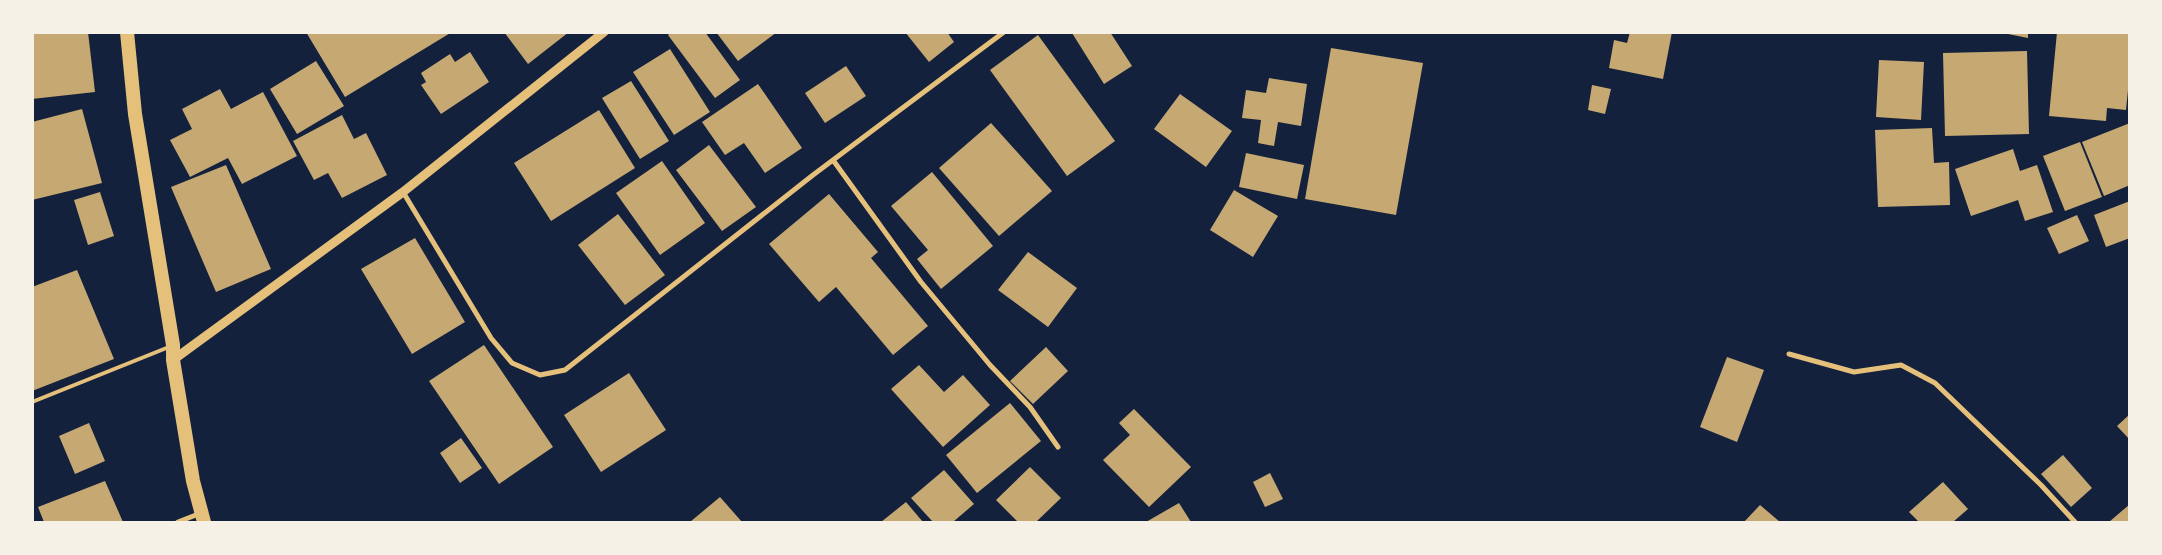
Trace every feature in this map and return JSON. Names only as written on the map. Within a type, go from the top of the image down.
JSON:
[{"type":"highway","points":[[127,32],[135,114],[173,345],[173,360],[193,481],[203,518]]},
{"type":"street","points":[[173,360],[403,192],[604,32]]},
{"type":"street","points":[[403,192],[491,338],[512,363],[540,375],[564,370],[833,160],[1004,32]]},
{"type":"street","points":[[833,160],[921,282],[990,365],[1030,407],[1058,448]]},
{"type":"street","points":[[1789,354],[1854,372],[1901,365],[1935,383],[2013,458],[2075,522]]},
{"type":"street","points":[[178,522],[203,518]]},
{"type":"lane","points":[[32,402],[173,345]]},
{"type":"building","points":[[32,32],[88,32],[95,92],[32,99]]},
{"type":"building","points":[[306,32],[452,32],[345,97]]},
{"type":"building","points":[[504,32],[569,32],[528,64]]},
{"type":"building","points":[[671,32],[705,32],[740,80],[715,98],[668,35]]},
{"type":"building","points":[[716,32],[777,32],[738,61]]},
{"type":"building","points":[[905,32],[947,32],[954,42],[929,62]]},
{"type":"building","points":[[1110,32],[1132,66],[1104,84],[1072,33]]},
{"type":"building","points":[[1630,32],[1672,32],[1663,79],[1609,68],[1614,40],[1627,43]]},
{"type":"building","points":[[1998,32],[2028,32],[2028,38]]},
{"type":"building","points":[[2057,32],[2130,32],[2130,70],[2126,110],[2107,108],[2106,121],[2049,116]]},
{"type":"building","points":[[1038,35],[1115,141],[1067,176],[990,70]]},
{"type":"building","points":[[1331,48],[1423,63],[1396,215],[1305,199]]},
{"type":"building","points":[[670,49],[710,112],[674,135],[633,72]]},
{"type":"building","points":[[2027,51],[2029,134],[1945,136],[1943,53]]},
{"type":"building","points":[[470,52],[489,82],[441,114],[421,85],[426,82],[421,73],[450,54],[455,62]]},
{"type":"building","points":[[1879,60],[1924,62],[1921,120],[1876,117]]},
{"type":"building","points":[[316,61],[344,106],[297,134],[270,89]]},
{"type":"building","points":[[846,66],[866,96],[825,123],[805,93]]},
{"type":"building","points":[[1269,78],[1307,84],[1301,126],[1278,122],[1274,146],[1258,143],[1261,120],[1242,118],[1246,90],[1266,93]]},
{"type":"building","points":[[631,81],[669,141],[640,159],[602,98]]},
{"type":"building","points":[[758,84],[802,148],[765,173],[744,143],[725,155],[702,122]]},
{"type":"building","points":[[1592,85],[1611,89],[1605,114],[1588,110]]},
{"type":"building","points":[[220,89],[231,109],[263,92],[297,156],[242,184],[228,158],[190,177],[170,140],[192,129],[182,109]]},
{"type":"building","points":[[1180,94],[1232,131],[1206,167],[1154,129]]},
{"type":"building","points":[[82,109],[102,183],[32,200],[32,122]]},
{"type":"building","points":[[599,110],[635,168],[551,221],[514,163]]},
{"type":"building","points":[[342,115],[354,139],[366,133],[387,175],[342,198],[328,173],[314,180],[293,141]]},
{"type":"building","points":[[991,123],[1052,191],[999,236],[939,168]]},
{"type":"building","points":[[2130,123],[2130,185],[2104,196],[2082,142]]},
{"type":"building","points":[[1932,128],[1934,163],[1949,162],[1950,205],[1878,207],[1875,130]]},
{"type":"building","points":[[2080,142],[2102,197],[2065,211],[2043,156]]},
{"type":"building","points":[[709,145],[756,207],[722,231],[676,170]]},
{"type":"building","points":[[2013,149],[2020,171],[2037,165],[2053,212],[2025,221],[2018,200],[1971,216],[1955,169]]},
{"type":"building","points":[[1246,153],[1304,165],[1297,199],[1239,187]]},
{"type":"building","points":[[662,161],[705,223],[660,255],[616,193]]},
{"type":"building","points":[[226,165],[271,269],[216,292],[171,187]]},
{"type":"building","points":[[932,172],[993,246],[941,289],[917,259],[928,250],[891,206]]},
{"type":"building","points":[[1234,190],[1278,216],[1253,257],[1210,230]]},
{"type":"building","points":[[100,192],[114,236],[88,245],[74,200]]},
{"type":"building","points":[[829,194],[878,252],[871,258],[928,326],[893,355],[836,287],[819,302],[769,244]]},
{"type":"building","points":[[2130,201],[2130,238],[2106,247],[2094,215]]},
{"type":"building","points":[[618,214],[665,275],[625,305],[578,245]]},
{"type":"building","points":[[2077,215],[2089,241],[2059,254],[2047,228]]},
{"type":"building","points":[[415,238],[465,322],[412,354],[361,269]]},
{"type":"building","points":[[1028,252],[1077,288],[1048,327],[998,290]]},
{"type":"building","points":[[77,270],[114,359],[32,391],[32,287]]},
{"type":"building","points":[[484,345],[553,447],[499,484],[429,381]]},
{"type":"building","points":[[1046,347],[1068,371],[1033,404],[1010,381]]},
{"type":"building","points":[[1727,357],[1764,370],[1737,442],[1700,427]]},
{"type":"building","points":[[919,365],[944,392],[963,375],[990,405],[943,447],[891,389]]},
{"type":"building","points":[[629,373],[666,430],[601,472],[564,415]]},
{"type":"building","points":[[1010,403],[1041,441],[977,493],[946,455]]},
{"type":"building","points":[[1134,409],[1191,467],[1149,507],[1103,460],[1130,435],[1119,423]]},
{"type":"building","points":[[2130,414],[2130,440],[2117,426]]},
{"type":"building","points":[[89,423],[105,461],[75,474],[59,436]]},
{"type":"building","points":[[461,438],[482,468],[460,483],[440,453]]},
{"type":"building","points":[[2063,455],[2092,488],[2071,507],[2041,474]]},
{"type":"building","points":[[1030,467],[1061,498],[1036,522],[1018,522],[996,500]]},
{"type":"building","points":[[944,470],[974,504],[953,522],[933,522],[911,498]]},
{"type":"building","points":[[1270,473],[1283,499],[1265,507],[1253,482]]},
{"type":"building","points":[[105,481],[123,522],[44,522],[38,507]]},
{"type":"building","points":[[1943,482],[1968,509],[1953,522],[1919,522],[1909,512]]},
{"type":"building","points":[[720,497],[742,522],[690,522]]},
{"type":"building","points":[[906,502],[923,522],[881,522]]},
{"type":"building","points":[[1179,503],[1191,522],[1146,522]]},
{"type":"building","points":[[2130,504],[2130,522],[2109,522]]},
{"type":"building","points":[[1760,505],[1780,522],[1744,522]]}]
